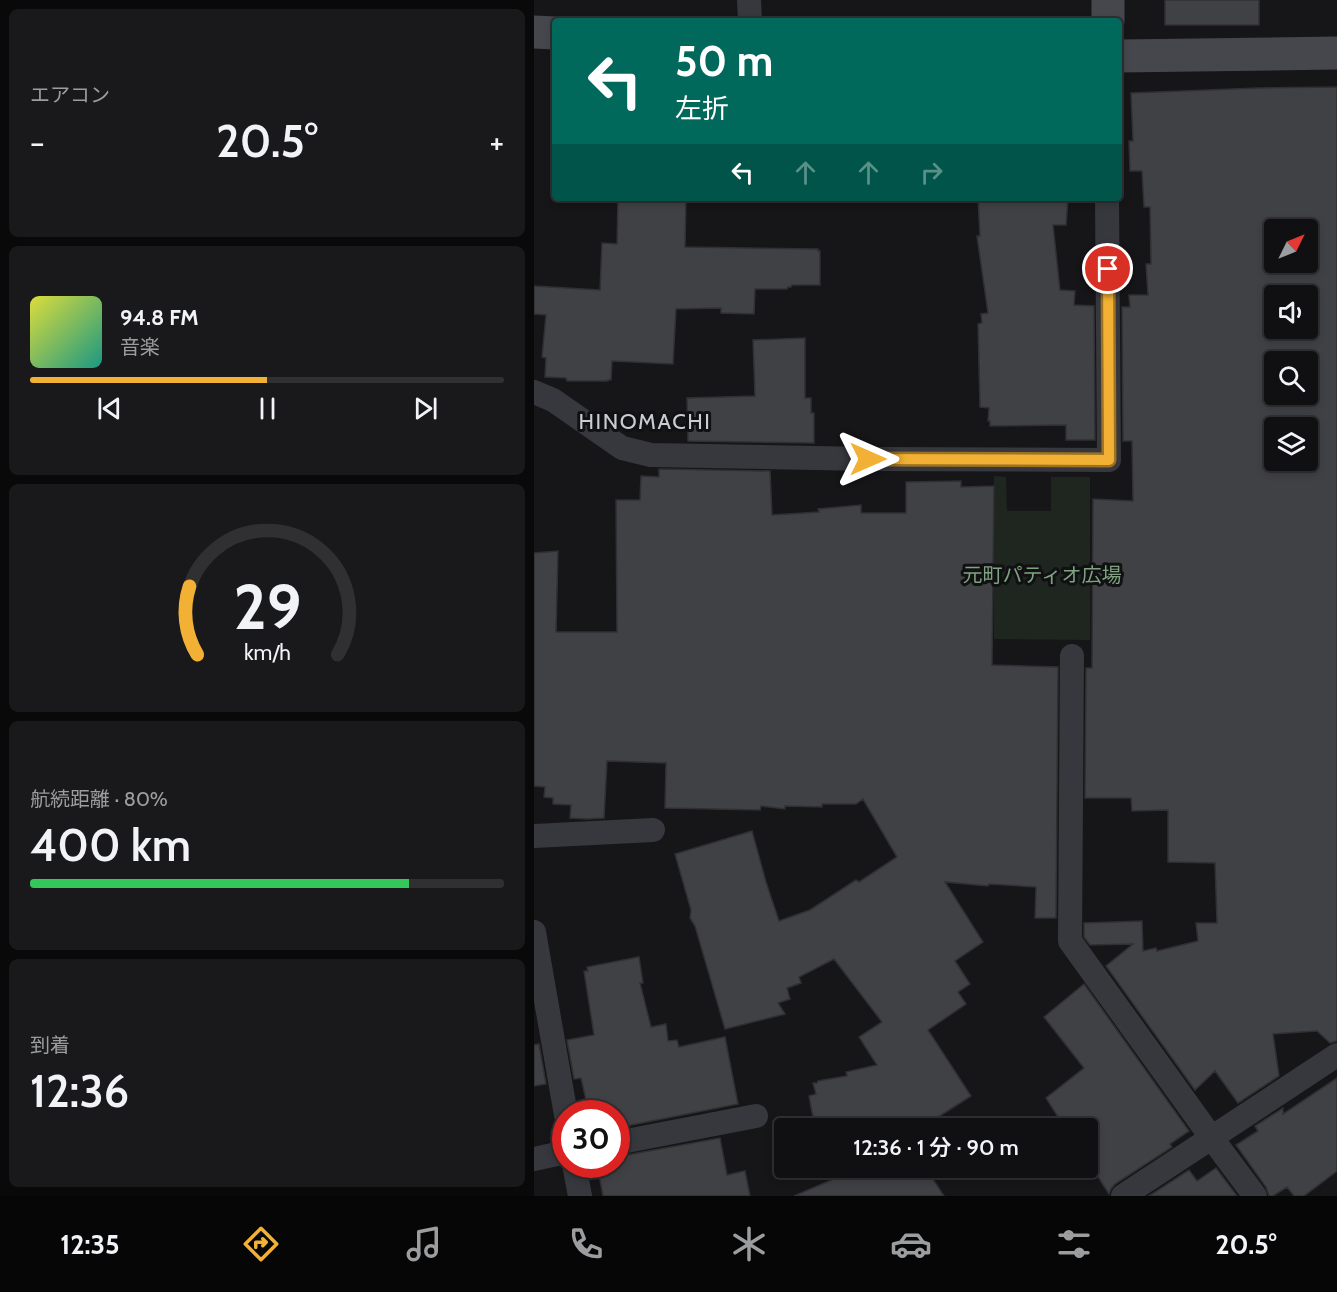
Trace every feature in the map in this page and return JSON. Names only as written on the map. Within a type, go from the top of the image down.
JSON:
[{"type":"street","points":[[749,0],[750,18]]},
{"type":"street","points":[[1107,18],[1108,0]]},
{"type":"street","points":[[534,32],[552,33]]},
{"type":"street","points":[[1122,56],[1337,53]]},
{"type":"street","points":[[534,392],[553,400],[622,448],[651,455],[1109,460],[1107,201]]},
{"type":"street","points":[[1072,656],[1071,940],[1211,1137],[1256,1196]]},
{"type":"street","points":[[534,836],[653,830]]},
{"type":"street","points":[[534,932],[563,1100]]},
{"type":"street","points":[[1123,1196],[1337,1055]]},
{"type":"street","points":[[630,1140],[756,1116]]},
{"type":"street","points":[[534,1158],[552,1155]]},
{"type":"street","points":[[577,1178],[580,1196]]},
{"type":"green space","name":"元町パティオ広場","points":[[994,476],[1006,477],[1007,511],[1051,511],[1051,477],[1090,477],[1090,640],[994,639]]},
{"type":"building","points":[[1165,0],[1259,0],[1259,25],[1165,25]]},
{"type":"building","points":[[1337,87],[1337,1041],[1330,1043],[1317,1031],[1273,1034],[1279,1076],[1238,1103],[1215,1071],[1195,1090],[1106,966],[1133,944],[1090,945],[1084,937],[1084,923],[1142,921],[1143,951],[1156,948],[1157,951],[1198,941],[1196,923],[1217,923],[1215,863],[1168,862],[1168,810],[1132,811],[1131,798],[1085,798],[1086,668],[1092,668],[1093,499],[1133,501],[1132,441],[1123,441],[1122,307],[1130,307],[1129,295],[1148,295],[1146,264],[1151,264],[1150,207],[1144,207],[1142,171],[1130,171],[1129,141],[1133,141],[1131,93]]},
{"type":"building","points":[[618,201],[686,201],[685,247],[818,249],[820,251],[820,285],[792,285],[787,289],[755,289],[754,314],[721,313],[721,308],[676,309],[673,364],[612,361],[611,380],[608,381],[567,381],[566,378],[545,377],[546,358],[542,357],[546,315],[534,314],[534,286],[600,290],[602,243],[617,244]]},
{"type":"building","points":[[978,201],[1068,201],[1066,225],[1053,225],[1060,290],[1075,291],[1074,305],[1094,306],[1095,440],[1066,440],[1066,425],[990,426],[989,408],[980,407],[978,324],[982,323],[981,314],[988,313],[977,236],[980,236]]},
{"type":"building","points":[[805,338],[805,398],[811,398],[811,413],[814,413],[814,443],[688,441],[687,398],[755,396],[753,340]]},
{"type":"building","points":[[659,469],[770,471],[772,515],[819,512],[818,509],[861,505],[861,513],[906,513],[906,482],[961,481],[961,487],[994,486],[992,665],[1058,667],[1056,918],[1035,918],[1036,887],[945,882],[983,942],[955,961],[970,984],[958,992],[966,1004],[928,1030],[971,1096],[937,1118],[813,1118],[809,1096],[816,1094],[813,1083],[847,1076],[846,1072],[877,1065],[859,1037],[882,1022],[834,959],[799,977],[801,983],[787,988],[790,999],[778,1003],[785,1014],[725,1029],[695,926],[690,918],[691,910],[675,854],[752,831],[779,921],[810,910],[897,857],[863,799],[856,804],[822,804],[822,807],[785,806],[785,809],[761,806],[760,810],[665,808],[666,763],[607,761],[604,818],[588,819],[570,818],[571,805],[553,804],[553,798],[544,797],[545,787],[534,786],[534,553],[558,551],[556,632],[617,632],[616,500],[640,500],[641,476],[659,477]]},
{"type":"building","points":[[639,957],[643,983],[640,983],[651,1027],[666,1024],[668,1041],[677,1040],[679,1047],[725,1037],[738,1104],[630,1125],[630,1100],[586,1100],[581,1078],[574,1079],[567,1040],[594,1035],[584,971],[588,971],[587,967]]},
{"type":"building","points":[[1084,984],[1189,1131],[1170,1144],[1172,1147],[1115,1184],[1109,1194],[1098,1177],[1098,1118],[1059,1118],[1046,1098],[1084,1068],[1044,1017]]},
{"type":"building","points":[[539,1044],[546,1084],[534,1086],[534,1045]]},
{"type":"building","points":[[1337,1078],[1337,1171],[1304,1196],[1294,1196],[1287,1187],[1269,1196],[1266,1187],[1236,1145],[1258,1131],[1255,1126],[1283,1108],[1283,1114]]},
{"type":"building","points":[[720,1138],[727,1175],[745,1171],[750,1196],[603,1196],[600,1178],[630,1178],[630,1154]]},
{"type":"building","points":[[1216,1168],[1237,1196],[1149,1196],[1189,1170],[1197,1181]]},
{"type":"building","points":[[836,1178],[932,1178],[944,1196],[794,1196]]},
{"type":"district","name":"HINOMACHI","points":[[645,421]]},
{"type":"route","points":[[868,459],[1109,460],[1108,269]]}]
